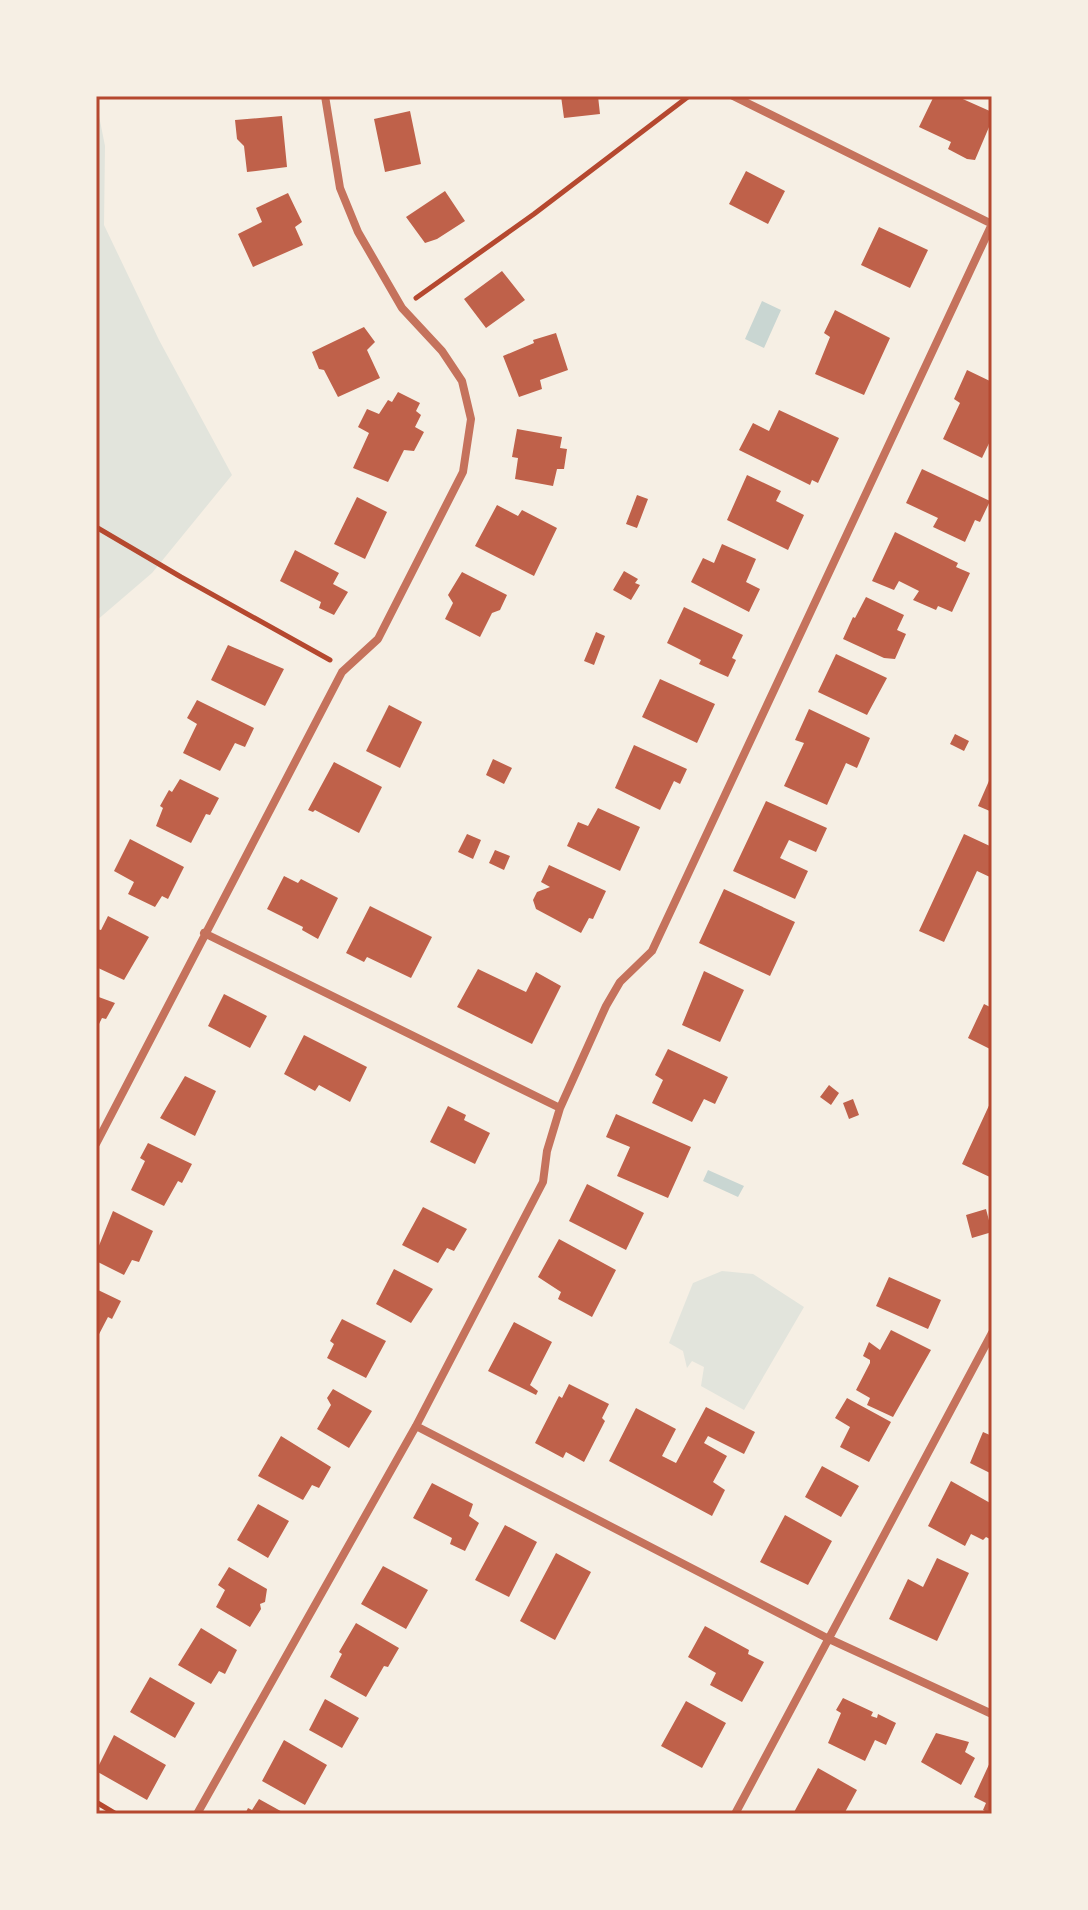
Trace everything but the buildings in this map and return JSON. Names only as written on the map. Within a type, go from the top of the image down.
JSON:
[{"type":"street","points":[[96,1144],[342,672],[378,639],[463,472],[471,419],[462,381],[442,351],[402,308],[358,232],[340,188],[325,96]]},
{"type":"street","points":[[197,1814],[416,1426],[543,1182],[547,1151],[560,1108],[606,1006],[620,982],[652,951],[992,224],[733,96]]},
{"type":"street","points":[[204,933],[560,1108]]},
{"type":"street","points":[[735,1814],[992,1333]]},
{"type":"street","points":[[416,1426],[827,1638],[992,1714]]},
{"type":"path","points":[[402,308],[534,214],[689,96]]},
{"type":"path","points":[[96,527],[326,656],[342,672]]},
{"type":"path","points":[[96,1802],[116,1814]]},
{"type":"shaded area","points":[[96,101],[105,146],[104,225],[159,340],[232,475],[152,573],[96,621]]},
{"type":"shaded area","points":[[762,301],[781,310],[764,348],[745,339]]},
{"type":"shaded area","points":[[708,1170],[744,1186],[738,1197],[703,1181]]},
{"type":"shaded area","points":[[722,1271],[753,1274],[804,1307],[744,1410],[701,1386],[704,1367],[692,1361],[687,1368],[683,1351],[669,1343],[693,1283]]}]
